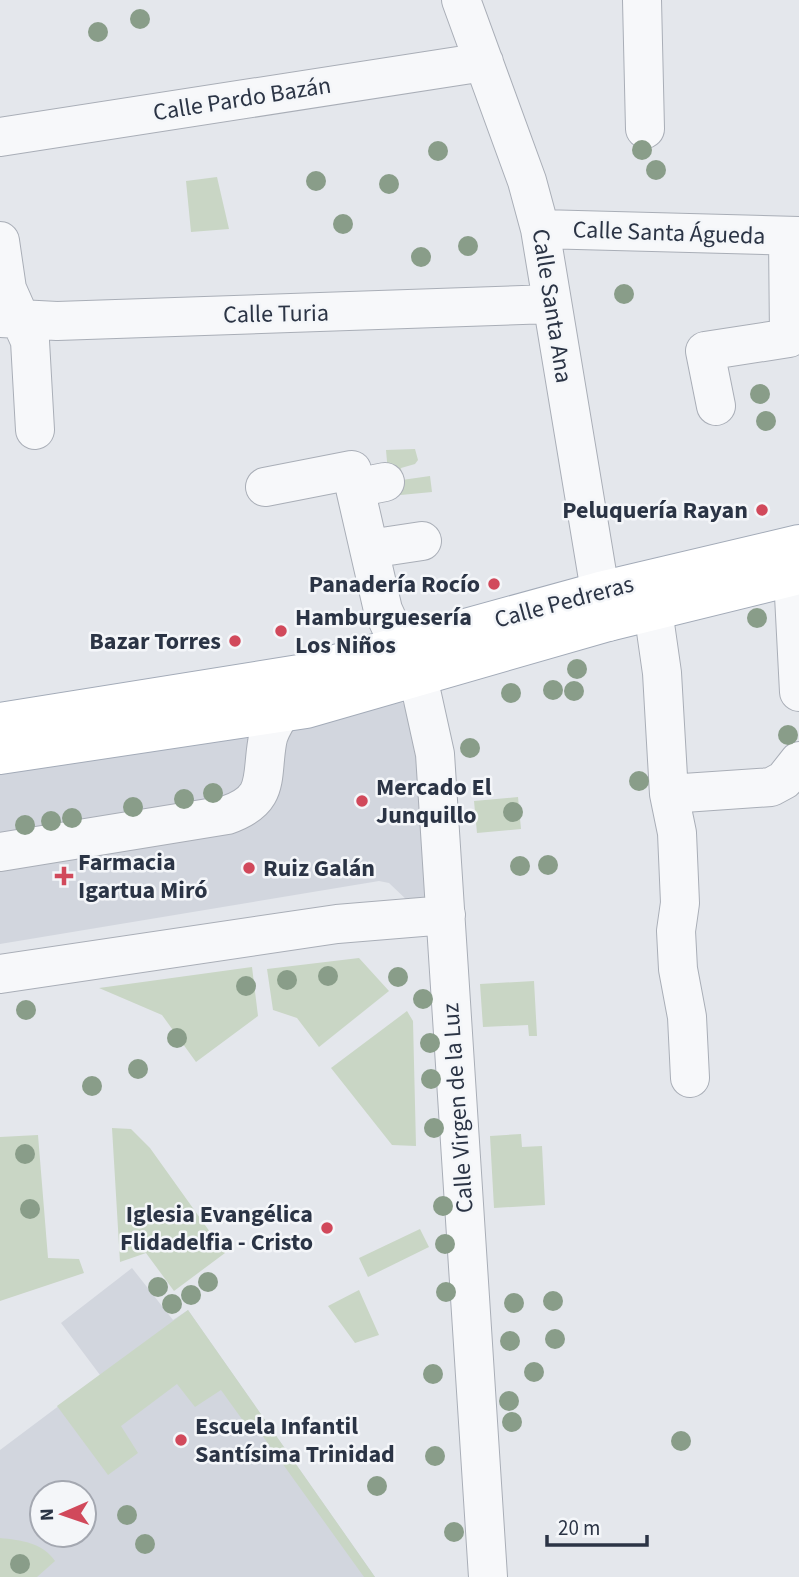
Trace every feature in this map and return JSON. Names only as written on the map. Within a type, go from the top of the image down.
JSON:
[{"type":"main road","name":"Calle Pedreras","points":[[0,755],[306,709],[406,662],[604,606],[797,565]]},
{"type":"main road","name":"Calle Pedreras","points":[[604,606],[653,610],[797,565]]},
{"type":"main road","name":"Calle Pedreras","points":[[0,722],[299,674],[406,662]]},
{"type":"street","name":"Calle Santa Ana","points":[[461,0],[527,181],[540,229],[604,606]]},
{"type":"street","points":[[642,0],[645,129]]},
{"type":"street","name":"Calle Pardo Bazán","points":[[0,137],[484,62]]},
{"type":"street","name":"Calle Santa Águeda","points":[[540,229],[794,236]]},
{"type":"street","points":[[716,406],[705,351],[789,338],[794,236]]},
{"type":"street","points":[[0,241],[10,318],[30,341],[36,430]]},
{"type":"street","name":"Calle Turia","points":[[10,318],[57,321],[551,304]]},
{"type":"street","name":"Calle Virgen de la Luz","points":[[265,487],[352,470],[370,485],[369,550],[383,610],[429,717],[435,754],[488,1577]]},
{"type":"street","points":[[369,550],[422,541]]},
{"type":"street","points":[[797,565],[799,692]]},
{"type":"street","points":[[653,610],[662,673],[669,793],[677,834],[680,903],[676,931],[678,969],[687,1017],[690,1078]]},
{"type":"street","points":[[0,852],[227,815],[242,810],[254,801],[262,788],[267,742],[281,712]]},
{"type":"street","points":[[669,793],[771,787],[784,780],[799,761]]},
{"type":"street","points":[[0,974],[337,924],[446,915]]},
{"type":"shaded area","points":[[400,699],[417,723],[426,898],[409,902],[389,883],[379,881],[0,944],[0,773]]},
{"type":"shaded area","name":"Escuela Infantil Santísima Trinidad","points":[[132,1268],[173,1320],[188,1310],[375,1577],[0,1577],[0,1450],[100,1375],[61,1323]]},
{"type":"green space","points":[[217,177],[229,229],[191,232],[186,181]]},
{"type":"green space","points":[[415,449],[418,460],[415,464],[401,468],[402,480],[430,476],[432,492],[390,496],[386,450]]},
{"type":"green space","points":[[518,797],[521,829],[477,833],[474,801]]},
{"type":"green space","points":[[359,958],[389,991],[319,1047],[297,1018],[273,1010],[267,969]]},
{"type":"green space","points":[[252,967],[258,1016],[196,1062],[162,1015],[99,988]]},
{"type":"green space","points":[[534,981],[537,1036],[529,1036],[528,1025],[483,1027],[480,984]]},
{"type":"green space","points":[[407,1011],[413,1021],[416,1146],[392,1145],[331,1068]]},
{"type":"green space","points":[[112,1128],[131,1129],[150,1148],[225,1253],[174,1291],[146,1253],[120,1262]]},
{"type":"green space","points":[[521,1134],[522,1147],[542,1146],[545,1205],[494,1208],[490,1136]]},
{"type":"green space","points":[[38,1135],[48,1258],[79,1259],[84,1273],[0,1301],[0,1137]]},
{"type":"green space","points":[[420,1229],[429,1247],[368,1277],[359,1258]]},
{"type":"green space","points":[[359,1290],[379,1335],[355,1343],[328,1306]]},
{"type":"green space","points":[[188,1310],[375,1577],[364,1577],[254,1424],[244,1422],[221,1390],[195,1407],[177,1384],[121,1426],[138,1453],[108,1475],[57,1406]]},
{"type":"green space","points":[[0,1538],[28,1543],[28,1549],[42,1549],[55,1561],[37,1577],[0,1577]]},
{"type":"place","name":"Peluquería Rayan","points":[[762,510]]},
{"type":"place","name":"Panadería Rocío","points":[[494,584]]},
{"type":"place","name":"Hamburguesería Los Niños","points":[[281,631]]},
{"type":"place","name":"Bazar Torres","points":[[235,641]]},
{"type":"place","name":"Mercado El Junquillo","points":[[362,801]]},
{"type":"place","name":"Ruiz Galán","points":[[249,868]]},
{"type":"place","name":"Farmacia Igartua Miró","points":[[64,876]]},
{"type":"place","name":"Iglesia Evangélica Flidadelfia - Cristo","points":[[327,1228]]},
{"type":"place","name":"Escuela Infantil Santísima Trinidad","points":[[181,1440]]}]
